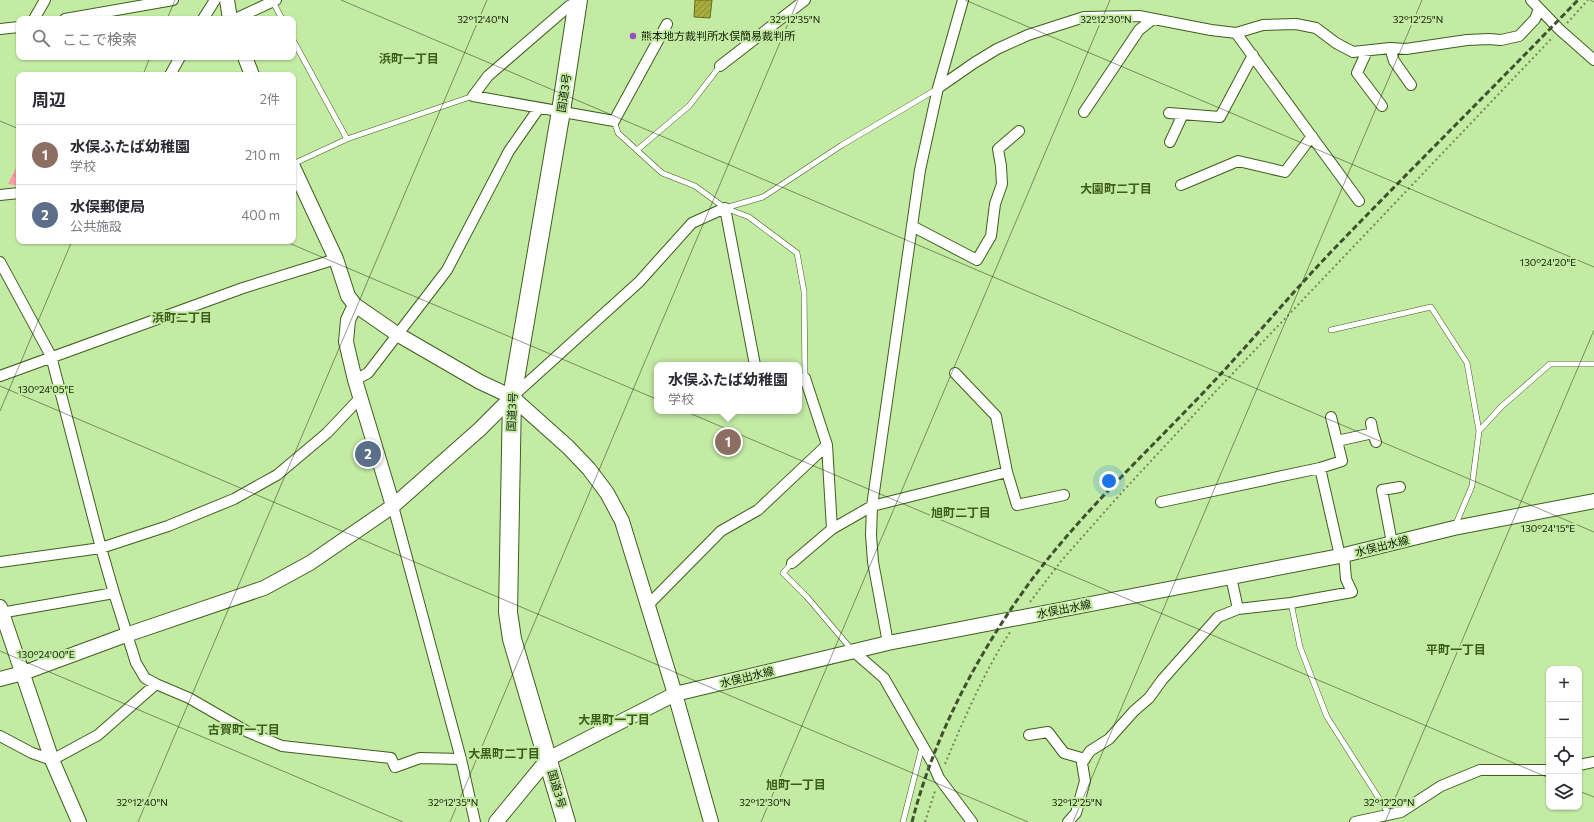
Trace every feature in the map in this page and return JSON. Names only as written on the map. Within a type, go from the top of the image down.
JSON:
[{"type":"highway","name":"国道3号","points":[[566,822],[519,665],[512,639],[508,612],[512,397],[561,112],[573,2]]},
{"type":"street","points":[[36,16],[44,0]]},
{"type":"street","points":[[82,16],[173,0]]},
{"type":"street","points":[[205,16],[215,0]]},
{"type":"street","points":[[227,0],[230,16]]},
{"type":"street","points":[[720,66],[805,0]]},
{"type":"street","points":[[888,643],[873,562],[871,535],[872,506],[920,170],[938,88],[963,0]]},
{"type":"street","points":[[1531,0],[1594,60]]},
{"type":"street","points":[[242,16],[274,1]]},
{"type":"street","points":[[573,2],[488,76],[473,96],[614,121],[667,24]]},
{"type":"street","points":[[938,88],[997,49],[1028,35],[1084,17],[1139,16],[1211,30],[1236,33],[1263,25],[1296,24],[1316,28],[1336,43],[1353,52],[1390,48],[1406,49],[1467,40],[1501,40],[1519,36],[1534,19],[1539,9]]},
{"type":"street","points":[[1084,112],[1138,30],[1153,19]]},
{"type":"street","points":[[0,29],[16,27]]},
{"type":"street","points":[[1236,33],[1359,201]]},
{"type":"street","points":[[1390,48],[1394,61],[1411,85]]},
{"type":"street","points":[[1367,51],[1357,73],[1382,106]]},
{"type":"street","points":[[1169,112],[1220,117],[1253,56]]},
{"type":"street","points":[[172,72],[178,60]]},
{"type":"street","points":[[246,60],[251,72]]},
{"type":"street","points":[[355,380],[368,373],[447,270],[509,151],[539,108]]},
{"type":"street","points":[[1170,142],[1183,114]]},
{"type":"street","points":[[912,226],[977,260],[991,236],[995,204],[1002,184],[998,149],[1019,131]]},
{"type":"street","points":[[1181,185],[1238,161],[1285,172],[1312,136]]},
{"type":"street","points":[[296,172],[336,259],[348,296],[355,305],[397,334],[480,382],[512,397],[573,452],[608,493],[622,521],[675,694],[711,822]]},
{"type":"street","points":[[0,195],[16,193]]},
{"type":"street","points":[[0,679],[23,673],[126,635],[264,588],[310,563],[393,506],[480,429],[512,397],[639,282],[692,223],[725,208],[754,362]]},
{"type":"street","points":[[0,376],[51,356],[243,288],[336,259]]},
{"type":"street","points":[[0,262],[51,356],[101,548],[126,635],[136,663],[145,678],[189,698],[248,732],[282,746],[391,758],[395,767],[420,758],[461,759]]},
{"type":"street","points":[[355,305],[348,320],[346,342],[355,380],[393,506],[461,759],[475,822]]},
{"type":"street","points":[[955,373],[996,416],[1007,472],[1017,505],[1064,495]]},
{"type":"street","points":[[802,379],[827,445],[832,529]]},
{"type":"street","points":[[0,562],[101,548],[168,526],[234,499],[277,475],[327,433],[361,397]]},
{"type":"street","points":[[1161,502],[1320,468],[1342,461],[1331,417]]},
{"type":"street","points":[[1337,441],[1373,433]]},
{"type":"street","points":[[648,605],[721,531],[758,510],[827,445]]},
{"type":"street","points":[[1068,822],[1076,813],[1085,781],[1082,763],[1084,759],[1090,751],[1109,739],[1134,711],[1149,698],[1162,680],[1218,617],[1238,609],[1352,592],[1346,579],[1342,555],[1320,468]]},
{"type":"street","points":[[792,563],[832,529],[872,506],[1007,472]]},
{"type":"street","points":[[1392,543],[1382,490],[1400,487]]},
{"type":"street","name":"水俣出水線","points":[[548,759],[675,694],[888,643],[1342,555],[1454,528],[1594,501]]},
{"type":"street","points":[[1230,577],[1238,609]]},
{"type":"street","points":[[79,822],[52,760],[1,611],[114,593]]},
{"type":"street","points":[[853,652],[884,678],[923,746],[939,778],[972,822]]},
{"type":"street","points":[[0,736],[32,753],[52,760],[98,735],[156,684]]},
{"type":"street","points":[[1029,735],[1048,732],[1064,753],[1084,759]]},
{"type":"street","points":[[496,822],[548,759]]},
{"type":"street","points":[[1582,764],[1594,762]]},
{"type":"street","points":[[1355,822],[1401,812],[1441,786],[1480,770],[1546,770]]},
{"type":"lane","points":[[274,1],[281,16]]},
{"type":"lane","points":[[296,46],[347,139]]},
{"type":"lane","points":[[637,150],[689,106],[720,66]]},
{"type":"lane","points":[[725,208],[763,197],[842,145],[938,88]]},
{"type":"lane","points":[[296,164],[347,139],[473,96]]},
{"type":"lane","points":[[614,121],[618,132],[662,173],[695,186],[725,208],[749,217],[797,253],[804,291],[802,379]]},
{"type":"lane","points":[[1331,330],[1431,307],[1467,363],[1479,431],[1472,486],[1454,528]]},
{"type":"lane","points":[[1479,431],[1501,407],[1550,364],[1594,364]]},
{"type":"lane","points":[[792,563],[783,573],[807,597],[853,652]]},
{"type":"lane","points":[[1291,602],[1300,648],[1327,717],[1390,815]]},
{"type":"lane","points":[[903,822],[923,746]]},
{"type":"path","points":[[924,822],[939,778],[964,718],[984,677],[1002,644],[1036,593],[1062,560],[1124,490],[1233,373],[1588,0]]},
{"type":"green space","points":[[16,168],[16,185],[8,184]]},
{"type":"building","points":[[695,0],[712,0],[710,18],[694,17]]},
{"type":"railway","points":[[912,822],[932,758],[960,696],[976,666],[1011,609],[1051,555],[1121,477],[1218,377],[1330,253],[1578,0]]},
{"type":"place","name":"熊本地方裁判所水俣簡易裁判所","points":[[633,36]]},
{"type":"place","name":"水俣ふたば幼稚園","points":[[728,442]]},
{"type":"place","name":"水俣郵便局","points":[[368,454]]},
{"type":"district","name":"浜町一丁目","points":[[409,59]]},
{"type":"district","name":"大園町二丁目","points":[[1116,189]]},
{"type":"district","name":"浜町二丁目","points":[[182,318]]},
{"type":"district","name":"旭町二丁目","points":[[961,513]]},
{"type":"district","name":"平町一丁目","points":[[1456,650]]},
{"type":"district","name":"大黒町一丁目","points":[[614,720]]},
{"type":"district","name":"古賀町一丁目","points":[[244,730]]},
{"type":"district","name":"大黒町二丁目","points":[[504,754]]},
{"type":"district","name":"旭町一丁目","points":[[796,785]]}]
